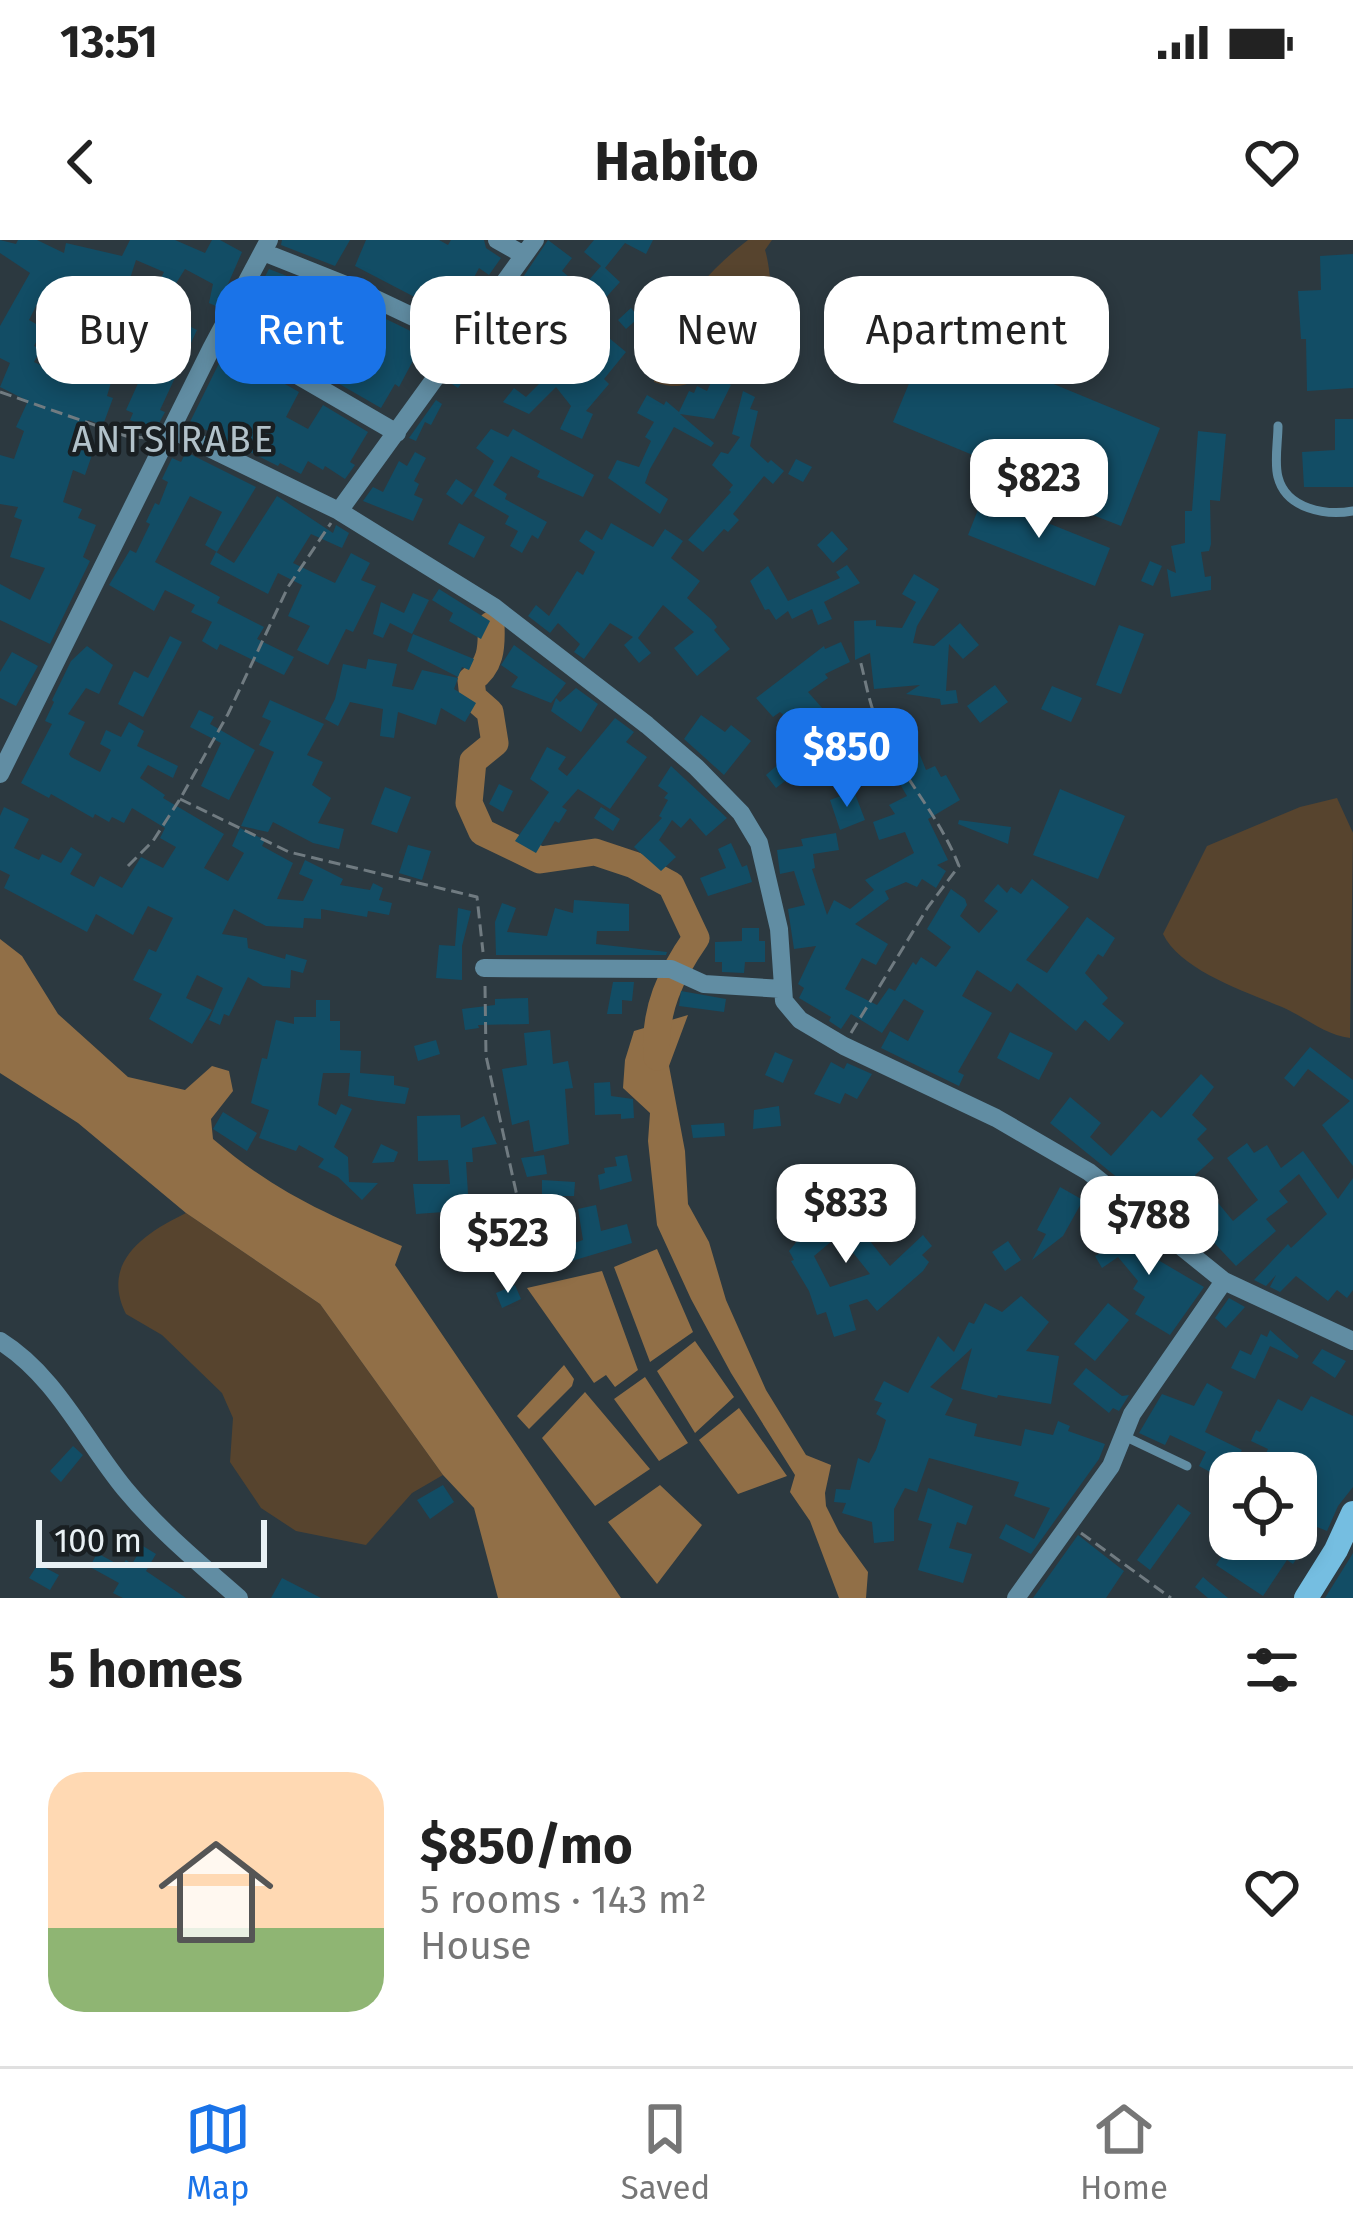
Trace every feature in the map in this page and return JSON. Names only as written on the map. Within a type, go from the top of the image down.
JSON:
[{"type":"street","points":[[497,240],[530,247],[509,276]]},
{"type":"street","points":[[251,276],[266,246],[410,315]]},
{"type":"street","points":[[0,774],[215,343]]},
{"type":"street","points":[[313,384],[397,433]]},
{"type":"street","points":[[339,511],[431,384]]},
{"type":"street","points":[[169,435],[339,511],[490,604],[696,767],[741,813],[758,842],[779,929],[784,1001],[800,1020],[995,1118],[1089,1172],[1224,1281],[1353,1341]]},
{"type":"street","points":[[484,968],[674,970],[704,983],[783,989]]},
{"type":"street","points":[[1016,1598],[1111,1466],[1142,1398],[1224,1281]]},
{"type":"street","points":[[0,1341],[26,1360],[77,1420],[122,1485],[167,1535],[239,1598]]},
{"type":"street","points":[[1306,1598],[1353,1513]]},
{"type":"lane","points":[[1278,426],[1277,479],[1295,502],[1329,515],[1353,511]]},
{"type":"lane","points":[[1124,1436],[1187,1466]]},
{"type":"path","points":[[0,392],[126,436],[169,435]]},
{"type":"path","points":[[128,866],[180,800],[288,587],[339,511]]},
{"type":"path","points":[[844,1046],[928,907],[959,866],[945,830],[874,715],[860,660]]},
{"type":"path","points":[[180,800],[289,852],[477,897],[486,1056],[517,1196]]},
{"type":"path","points":[[1070,1524],[1171,1598]]},
{"type":"shaded area","points":[[748,240],[772,240],[765,250],[770,276],[710,276]]},
{"type":"shaded area","points":[[1337,798],[1353,833],[1350,1038],[1215,978],[1184,958],[1163,934],[1207,846],[1300,807]]},
{"type":"shaded area","points":[[0,939],[22,956],[58,1014],[128,1077],[185,1090],[212,1066],[229,1071],[233,1091],[211,1119],[213,1139],[303,1201],[402,1246],[395,1265],[621,1598],[498,1598],[474,1508],[443,1475],[320,1304],[186,1213],[78,1123],[0,1073]]},
{"type":"shaded area","points":[[688,1015],[669,1066],[685,1151],[688,1204],[709,1242],[726,1300],[766,1390],[806,1455],[831,1465],[826,1506],[868,1572],[866,1598],[839,1598],[810,1521],[790,1492],[795,1475],[731,1373],[657,1225],[648,1141],[650,1113],[623,1088],[625,1060],[634,1031]]},
{"type":"shaded area","points":[[186,1213],[320,1304],[443,1475],[412,1493],[366,1545],[296,1531],[261,1508],[230,1462],[233,1418],[222,1393],[162,1335],[126,1314],[119,1296],[123,1264],[142,1240]]},
{"type":"shaded area","points":[[657,1249],[693,1332],[650,1362],[614,1267]]},
{"type":"shaded area","points":[[602,1271],[638,1370],[615,1387],[606,1375],[594,1383],[527,1288]]},
{"type":"shaded area","points":[[695,1341],[734,1397],[695,1433],[657,1371]]},
{"type":"shaded area","points":[[564,1365],[574,1379],[572,1386],[529,1429],[517,1416]]},
{"type":"shaded area","points":[[645,1377],[688,1443],[659,1461],[614,1399]]},
{"type":"shaded area","points":[[585,1392],[650,1469],[595,1506],[542,1438]]},
{"type":"shaded area","points":[[739,1408],[787,1476],[738,1494],[699,1440]]},
{"type":"shaded area","points":[[660,1485],[702,1525],[657,1584],[608,1522]]},
{"type":"building","points":[[0,240],[16,244],[37,240],[64,253],[66,243],[122,256],[130,240],[175,240],[205,253],[212,240],[220,240],[242,252],[232,276],[215,276],[215,306],[209,303],[213,284],[185,269],[181,276],[162,276],[164,272],[136,260],[131,276],[36,276],[36,306],[29,320],[36,324],[36,384],[111,384],[107,396],[113,398],[103,425],[88,420],[81,443],[94,449],[85,475],[73,470],[63,502],[82,509],[78,518],[96,525],[83,557],[90,561],[50,644],[0,620],[0,584],[30,600],[45,568],[10,557],[22,520],[14,517],[18,507],[0,504],[0,455],[14,459],[24,431],[16,427],[28,401],[0,387],[10,363],[0,358],[0,326],[30,273],[0,253]]},
{"type":"building","points":[[282,240],[350,240],[335,266],[281,245]]},
{"type":"building","points":[[366,240],[439,240],[448,245],[451,240],[484,240],[486,248],[501,258],[489,275],[479,268],[475,276],[410,276],[410,295],[386,282],[386,276],[374,276],[355,266]]},
{"type":"building","points":[[548,240],[572,258],[562,271],[568,276],[524,276]]},
{"type":"building","points":[[594,240],[653,240],[646,254],[625,243],[605,268],[620,282],[610,293],[610,276],[592,276],[601,266],[584,252]]},
{"type":"building","points":[[1353,254],[1353,388],[1307,391],[1306,339],[1301,339],[1298,291],[1321,290],[1320,256]]},
{"type":"building","points":[[631,308],[634,322],[626,329],[618,320]]},
{"type":"building","points":[[386,319],[410,331],[410,366],[381,408],[339,384],[386,384]]},
{"type":"building","points":[[610,339],[626,352],[610,372]]},
{"type":"building","points":[[215,371],[215,384],[285,384],[299,392],[286,417],[308,429],[323,405],[368,432],[345,479],[308,461],[301,474],[278,466],[190,422]]},
{"type":"building","points":[[138,384],[172,384],[155,431],[130,420],[133,413],[126,410]]},
{"type":"building","points":[[539,384],[609,384],[586,411],[593,414],[582,439],[560,429],[571,406],[556,387],[529,414],[503,402],[514,388],[526,397]]},
{"type":"building","points":[[710,384],[731,385],[714,419],[680,414],[714,443],[711,447],[674,427],[650,469],[645,483],[668,499],[660,514],[608,478],[617,460],[639,467],[651,441],[645,437],[654,422],[637,413],[647,395],[664,405],[666,401],[679,412],[689,391],[694,393],[697,386],[707,391]]},
{"type":"building","points":[[909,384],[1053,384],[1160,428],[1121,526],[1039,494],[1043,484],[893,422]]},
{"type":"building","points":[[743,391],[755,397],[750,409],[758,411],[750,446],[784,471],[773,484],[764,476],[733,514],[739,520],[703,552],[688,540],[731,492],[733,485],[712,465],[740,437],[732,434]]},
{"type":"building","points":[[436,400],[442,404],[431,425],[425,422],[416,441],[409,438]]},
{"type":"building","points":[[1335,419],[1353,419],[1353,487],[1304,487],[1302,452],[1335,450]]},
{"type":"building","points":[[491,429],[508,437],[513,429],[594,475],[583,497],[537,477],[540,471],[511,456],[493,485],[507,494],[505,499],[547,522],[538,539],[532,535],[522,553],[510,546],[518,531],[505,524],[509,516],[474,496],[494,461],[476,448]]},
{"type":"building","points":[[1198,431],[1226,434],[1220,501],[1210,500],[1211,544],[1209,551],[1201,552],[1211,590],[1171,597],[1167,569],[1176,573],[1171,546],[1185,543],[1185,511],[1192,511]]},
{"type":"building","points":[[186,452],[256,487],[217,552],[205,545],[222,512],[190,496],[155,562],[264,627],[257,639],[294,657],[284,675],[220,644],[217,650],[202,641],[212,622],[191,612],[195,605],[165,590],[154,611],[109,585],[130,550],[136,553],[150,524],[146,522],[168,482],[162,479],[172,458],[181,462]]},
{"type":"building","points":[[415,452],[426,458],[414,481],[419,484],[414,495],[423,499],[413,521],[363,501],[373,487],[383,492],[399,461],[407,466]]},
{"type":"building","points":[[796,459],[812,467],[803,482],[788,474]]},
{"type":"building","points":[[456,479],[473,490],[462,505],[446,494]]},
{"type":"building","points":[[277,496],[333,533],[336,525],[349,533],[342,548],[311,534],[293,563],[335,583],[351,553],[370,563],[361,580],[376,586],[353,632],[346,629],[328,665],[297,650],[310,626],[288,616],[302,585],[278,573],[268,594],[210,564],[216,552],[234,563]]},
{"type":"building","points":[[983,497],[1110,548],[1095,586],[968,535]]},
{"type":"building","points":[[459,523],[485,537],[474,558],[448,544]]},
{"type":"building","points":[[611,523],[653,547],[665,529],[683,541],[671,558],[700,581],[687,598],[711,619],[730,649],[697,676],[674,648],[694,632],[663,605],[638,638],[651,653],[639,663],[624,645],[633,637],[610,623],[584,659],[574,652],[580,644],[558,623],[550,633],[528,616],[536,605],[549,616],[577,571],[583,575],[595,552],[579,541],[586,530],[602,540]]},
{"type":"building","points":[[832,531],[848,549],[833,563],[817,545]]},
{"type":"building","points":[[1150,561],[1162,566],[1153,586],[1141,581]]},
{"type":"building","points":[[847,565],[860,583],[824,602],[832,619],[818,625],[812,609],[792,619],[788,611],[776,620],[765,610],[750,581],[768,566],[788,601],[840,578],[836,572]]},
{"type":"building","points":[[914,574],[939,589],[917,626],[913,643],[934,646],[960,623],[979,645],[963,659],[949,644],[946,691],[956,690],[958,703],[941,705],[940,699],[906,694],[920,685],[874,689],[870,653],[855,660],[854,621],[876,620],[876,626],[902,628],[916,602],[902,594]]},
{"type":"building","points":[[439,589],[490,621],[481,639],[449,621],[453,613],[432,600]]},
{"type":"building","points":[[413,593],[429,600],[412,634],[390,623],[383,638],[373,634],[381,602],[404,613]]},
{"type":"building","points":[[1119,625],[1144,634],[1121,694],[1096,685]]},
{"type":"building","points":[[413,634],[474,659],[469,670],[462,667],[458,677],[407,651]]},
{"type":"building","points":[[170,636],[182,642],[143,717],[118,704],[134,671],[148,678]]},
{"type":"building","points":[[841,642],[850,662],[825,674],[828,678],[808,692],[831,718],[845,708],[855,722],[813,751],[776,788],[766,775],[805,741],[801,730],[780,712],[773,717],[756,698],[824,646]]},
{"type":"building","points":[[514,645],[566,683],[551,703],[511,687],[518,677],[501,665]]},
{"type":"building","points":[[87,646],[113,665],[99,694],[86,688],[68,714],[85,722],[71,757],[100,772],[111,750],[100,744],[106,730],[121,737],[129,722],[144,731],[137,746],[178,766],[173,778],[148,765],[140,778],[163,798],[224,834],[204,868],[228,881],[244,853],[232,846],[240,828],[265,840],[262,846],[293,863],[277,899],[303,901],[313,880],[299,874],[305,860],[343,879],[340,885],[370,890],[373,883],[383,888],[379,900],[392,903],[389,915],[368,911],[367,917],[321,909],[321,919],[304,918],[303,928],[266,926],[234,909],[222,934],[247,938],[248,948],[307,960],[303,973],[291,970],[290,988],[263,986],[248,977],[220,1025],[209,1020],[223,988],[197,975],[186,998],[212,1010],[192,1044],[149,1019],[162,994],[133,980],[149,949],[156,952],[173,918],[148,906],[133,935],[96,914],[87,932],[4,888],[10,875],[0,870],[4,807],[29,819],[14,848],[39,860],[42,854],[61,863],[71,847],[82,854],[70,874],[94,887],[100,876],[122,888],[141,857],[163,868],[176,847],[160,838],[165,828],[132,808],[124,823],[112,817],[109,822],[21,783],[52,724],[45,721],[52,700],[71,661]]},
{"type":"building","points":[[12,652],[38,666],[16,706],[0,698],[0,672]]},
{"type":"building","points":[[368,659],[397,664],[392,686],[413,690],[422,670],[458,678],[454,689],[476,703],[465,722],[441,708],[436,725],[398,712],[394,738],[380,736],[383,709],[350,702],[338,726],[325,719],[343,664],[366,669]]},
{"type":"building","points":[[995,685],[1008,702],[980,723],[967,706]]},
{"type":"building","points":[[1052,686],[1082,698],[1071,722],[1041,709]]},
{"type":"building","points":[[576,688],[598,704],[581,732],[551,711],[556,698],[560,702]]},
{"type":"building","points":[[270,700],[324,724],[307,755],[323,762],[312,785],[331,798],[318,823],[344,829],[339,849],[313,843],[273,822],[268,832],[241,826],[274,752],[259,745],[271,721],[262,717]]},
{"type":"building","points":[[199,710],[214,717],[210,724],[255,750],[229,800],[201,786],[221,743],[190,727]]},
{"type":"building","points":[[701,715],[725,732],[731,725],[751,741],[724,775],[684,739]]},
{"type":"building","points":[[869,717],[878,731],[860,742],[851,728]]},
{"type":"building","points":[[615,718],[634,732],[626,742],[647,757],[610,809],[578,789],[536,853],[515,841],[549,792],[530,779],[547,747],[566,757],[558,769],[567,776]]},
{"type":"building","points":[[898,725],[905,736],[911,733],[926,770],[935,766],[941,777],[946,775],[960,800],[928,819],[948,860],[937,865],[946,871],[936,888],[922,879],[917,887],[906,882],[885,891],[889,899],[855,924],[888,944],[876,965],[862,958],[845,989],[877,1005],[889,988],[895,991],[913,962],[916,965],[921,957],[936,967],[951,947],[927,929],[951,889],[967,905],[960,916],[979,933],[998,911],[984,901],[998,884],[1007,893],[1011,887],[1021,894],[1032,879],[1069,907],[1026,960],[1047,973],[1087,917],[1115,938],[1085,973],[1108,998],[1102,1004],[1124,1023],[1109,1041],[1085,1020],[1076,1031],[1017,983],[1011,992],[977,970],[962,996],[992,1013],[958,1072],[964,1075],[959,1086],[881,1048],[890,1031],[908,1041],[924,1011],[904,999],[882,1033],[851,1014],[841,1029],[829,1021],[831,1017],[799,998],[804,988],[798,984],[816,946],[794,949],[788,909],[805,905],[794,871],[780,874],[777,850],[803,846],[801,839],[836,833],[839,850],[813,854],[812,869],[827,915],[834,900],[850,909],[874,890],[865,880],[914,853],[905,832],[879,840],[873,822],[895,814],[889,805],[907,796],[884,757],[896,749],[886,732]]},
{"type":"building","points":[[869,750],[879,768],[849,785],[839,769]]},
{"type":"building","points":[[671,766],[727,818],[706,836],[690,818],[681,828],[672,820],[659,840],[676,857],[661,871],[634,847],[662,818],[668,793],[658,786]]},
{"type":"building","points":[[499,784],[513,791],[503,812],[489,804]]},
{"type":"building","points":[[385,787],[411,797],[397,833],[371,824]]},
{"type":"building","points":[[1060,789],[1125,816],[1098,879],[1033,855]]},
{"type":"building","points":[[854,791],[865,820],[840,830],[830,800]]},
{"type":"building","points":[[601,807],[620,819],[613,831],[594,818]]},
{"type":"building","points":[[959,820],[1011,827],[1008,844],[958,824]]},
{"type":"building","points":[[731,843],[742,867],[747,865],[752,882],[708,896],[700,878],[726,868],[718,849]]},
{"type":"building","points":[[408,845],[431,851],[422,880],[399,873]]},
{"type":"building","points":[[574,900],[629,904],[629,931],[597,931],[596,944],[666,955],[496,955],[495,922],[502,903],[516,908],[507,932],[547,936],[555,908],[573,913]]},
{"type":"building","points":[[458,908],[471,911],[462,946],[462,980],[436,978],[439,945],[455,946]]},
{"type":"building","points":[[742,928],[759,928],[759,941],[765,941],[765,962],[745,962],[744,973],[722,972],[722,962],[715,962],[715,942],[742,941]]},
{"type":"building","points":[[613,982],[634,982],[632,1001],[622,1000],[622,1014],[607,1014]]},
{"type":"building","points":[[681,991],[726,999],[724,1012],[679,1006]]},
{"type":"building","points":[[528,998],[529,1024],[478,1025],[465,1030],[462,1009],[495,1005],[495,999]]},
{"type":"building","points":[[316,1000],[330,1000],[330,1021],[340,1021],[340,1050],[361,1051],[360,1073],[394,1076],[394,1085],[409,1088],[405,1104],[348,1096],[350,1073],[323,1073],[318,1105],[336,1115],[341,1104],[352,1109],[334,1147],[348,1157],[349,1182],[378,1183],[362,1200],[338,1177],[318,1167],[324,1159],[299,1145],[296,1151],[259,1138],[269,1110],[251,1103],[276,1020],[294,1024],[294,1017],[316,1017]]},
{"type":"building","points":[[550,1030],[553,1064],[568,1061],[573,1088],[565,1089],[569,1144],[534,1152],[529,1120],[512,1125],[502,1069],[527,1065],[524,1033]]},
{"type":"building","points":[[1010,1032],[1053,1053],[1039,1080],[997,1058]]},
{"type":"building","points":[[436,1040],[440,1054],[418,1061],[414,1046]]},
{"type":"building","points":[[1310,1047],[1353,1080],[1353,1166],[1322,1125],[1350,1101],[1308,1069],[1294,1087],[1284,1078]]},
{"type":"building","points":[[775,1052],[793,1060],[783,1083],[765,1075]]},
{"type":"building","points":[[831,1062],[872,1074],[857,1099],[845,1093],[840,1104],[814,1094]]},
{"type":"building","points":[[1201,1074],[1214,1087],[1192,1115],[1207,1129],[1197,1139],[1214,1158],[1195,1175],[1233,1221],[1258,1200],[1227,1158],[1247,1143],[1254,1153],[1267,1145],[1281,1168],[1303,1151],[1338,1199],[1353,1178],[1353,1290],[1347,1298],[1337,1290],[1328,1301],[1296,1276],[1280,1292],[1270,1287],[1276,1275],[1266,1286],[1254,1280],[1288,1244],[1291,1248],[1327,1214],[1299,1174],[1279,1191],[1288,1202],[1266,1219],[1276,1231],[1236,1266],[1188,1215],[1177,1226],[1050,1123],[1070,1097],[1101,1123],[1090,1137],[1111,1156],[1152,1110],[1161,1118]]},
{"type":"building","points":[[610,1082],[611,1096],[633,1099],[634,1118],[595,1115],[594,1083]]},
{"type":"building","points":[[779,1106],[781,1126],[753,1129],[754,1110]]},
{"type":"building","points":[[223,1112],[257,1133],[247,1151],[213,1129]]},
{"type":"building","points":[[460,1115],[461,1128],[484,1116],[497,1144],[472,1148],[473,1162],[466,1162],[468,1194],[499,1194],[500,1208],[416,1214],[413,1184],[450,1184],[448,1160],[418,1161],[417,1116]]},
{"type":"building","points":[[724,1123],[725,1136],[693,1138],[691,1125]]},
{"type":"building","points":[[381,1144],[398,1152],[394,1162],[372,1163]]},
{"type":"building","points":[[544,1155],[547,1174],[527,1177],[521,1158]]},
{"type":"building","points":[[627,1155],[632,1181],[600,1190],[598,1175],[605,1173],[604,1168],[617,1166],[615,1157]]},
{"type":"building","points":[[542,1180],[575,1182],[574,1196],[542,1196]]},
{"type":"building","points":[[1060,1187],[1083,1200],[1063,1236],[1032,1260],[1046,1234],[1037,1230]]},
{"type":"building","points":[[804,1198],[820,1220],[833,1210],[854,1235],[861,1230],[890,1266],[923,1235],[932,1246],[922,1255],[929,1262],[877,1311],[867,1299],[849,1305],[856,1330],[834,1337],[826,1312],[817,1315],[791,1261],[789,1251],[798,1240],[780,1217]],"holes":[[[839,1235],[870,1274],[830,1287],[814,1256]]]},
{"type":"building","points":[[596,1205],[601,1231],[627,1224],[632,1243],[555,1266],[551,1251],[583,1240],[578,1209]]},
{"type":"building","points":[[1108,1213],[1142,1239],[1136,1247],[1204,1287],[1170,1335],[1135,1314],[1145,1297],[1133,1289],[1138,1281],[1118,1257],[1102,1268],[1095,1256],[1114,1245],[1095,1229]]},
{"type":"building","points":[[1008,1241],[1021,1260],[1005,1271],[992,1252]]},
{"type":"building","points":[[515,1285],[521,1299],[502,1308],[496,1293]]},
{"type":"building","points":[[1021,1296],[1049,1322],[1026,1351],[1059,1356],[1051,1404],[961,1389],[972,1348],[930,1387],[953,1399],[945,1415],[977,1424],[974,1436],[1021,1446],[1025,1429],[1053,1435],[1058,1421],[1070,1426],[1068,1431],[1105,1444],[1099,1459],[1031,1554],[999,1538],[1006,1524],[1034,1539],[1050,1508],[1014,1496],[1019,1482],[929,1458],[917,1492],[905,1488],[894,1509],[894,1541],[874,1543],[872,1522],[842,1513],[846,1503],[834,1502],[836,1489],[850,1490],[858,1458],[869,1463],[876,1450],[886,1420],[876,1414],[882,1403],[874,1400],[884,1381],[908,1393],[938,1336],[954,1352],[985,1303],[1002,1312]]},
{"type":"building","points":[[1229,1298],[1245,1307],[1226,1328],[1215,1318]]},
{"type":"building","points":[[1108,1303],[1129,1320],[1095,1361],[1074,1344]]},
{"type":"building","points":[[1270,1330],[1297,1359],[1270,1346],[1255,1379],[1231,1368],[1240,1350],[1251,1355],[1261,1334],[1267,1337]]},
{"type":"building","points":[[1322,1349],[1346,1361],[1335,1378],[1312,1363]]},
{"type":"building","points":[[1086,1368],[1122,1396],[1129,1395],[1119,1411],[1113,1408],[1109,1413],[1073,1384]]},
{"type":"building","points":[[1207,1383],[1223,1392],[1205,1432],[1242,1450],[1209,1452],[1209,1471],[1199,1466],[1206,1452],[1170,1435],[1165,1445],[1139,1433],[1162,1394],[1194,1406]]},
{"type":"building","points":[[1311,1396],[1353,1416],[1353,1487],[1327,1531],[1317,1527],[1317,1452],[1267,1452],[1251,1441],[1278,1399],[1302,1411]]},
{"type":"building","points":[[73,1446],[83,1455],[61,1482],[50,1471]]},
{"type":"building","points":[[443,1485],[454,1502],[430,1519],[417,1500]]},
{"type":"building","points":[[928,1488],[973,1506],[966,1525],[957,1522],[949,1548],[972,1554],[963,1583],[918,1570],[932,1524],[918,1520]]},
{"type":"building","points":[[1178,1504],[1191,1513],[1150,1570],[1137,1560]]},
{"type":"building","points":[[1078,1535],[1124,1571],[1106,1598],[1033,1598]]},
{"type":"building","points":[[143,1546],[156,1554],[146,1571],[186,1598],[123,1598],[113,1593],[119,1583],[90,1567],[97,1553],[121,1566],[126,1560],[132,1564]]},
{"type":"building","points":[[1353,1553],[1353,1598],[1325,1598],[1350,1558]]},
{"type":"building","points":[[1219,1560],[1287,1560],[1263,1596],[1216,1565]]},
{"type":"building","points":[[38,1564],[59,1575],[50,1590],[29,1578]]},
{"type":"building","points":[[1203,1577],[1228,1598],[1208,1598],[1195,1587]]},
{"type":"building","points":[[282,1578],[321,1598],[271,1598]]},
{"type":"waterway","points":[[491,625],[489,656],[471,680],[473,697],[490,712],[495,743],[473,761],[469,803],[482,832],[540,860],[595,852],[634,865],[671,885],[696,938],[666,994],[658,1024],[657,1057]]},
{"type":"district","name":"ANTSIRABE","points":[[174,440]]}]
